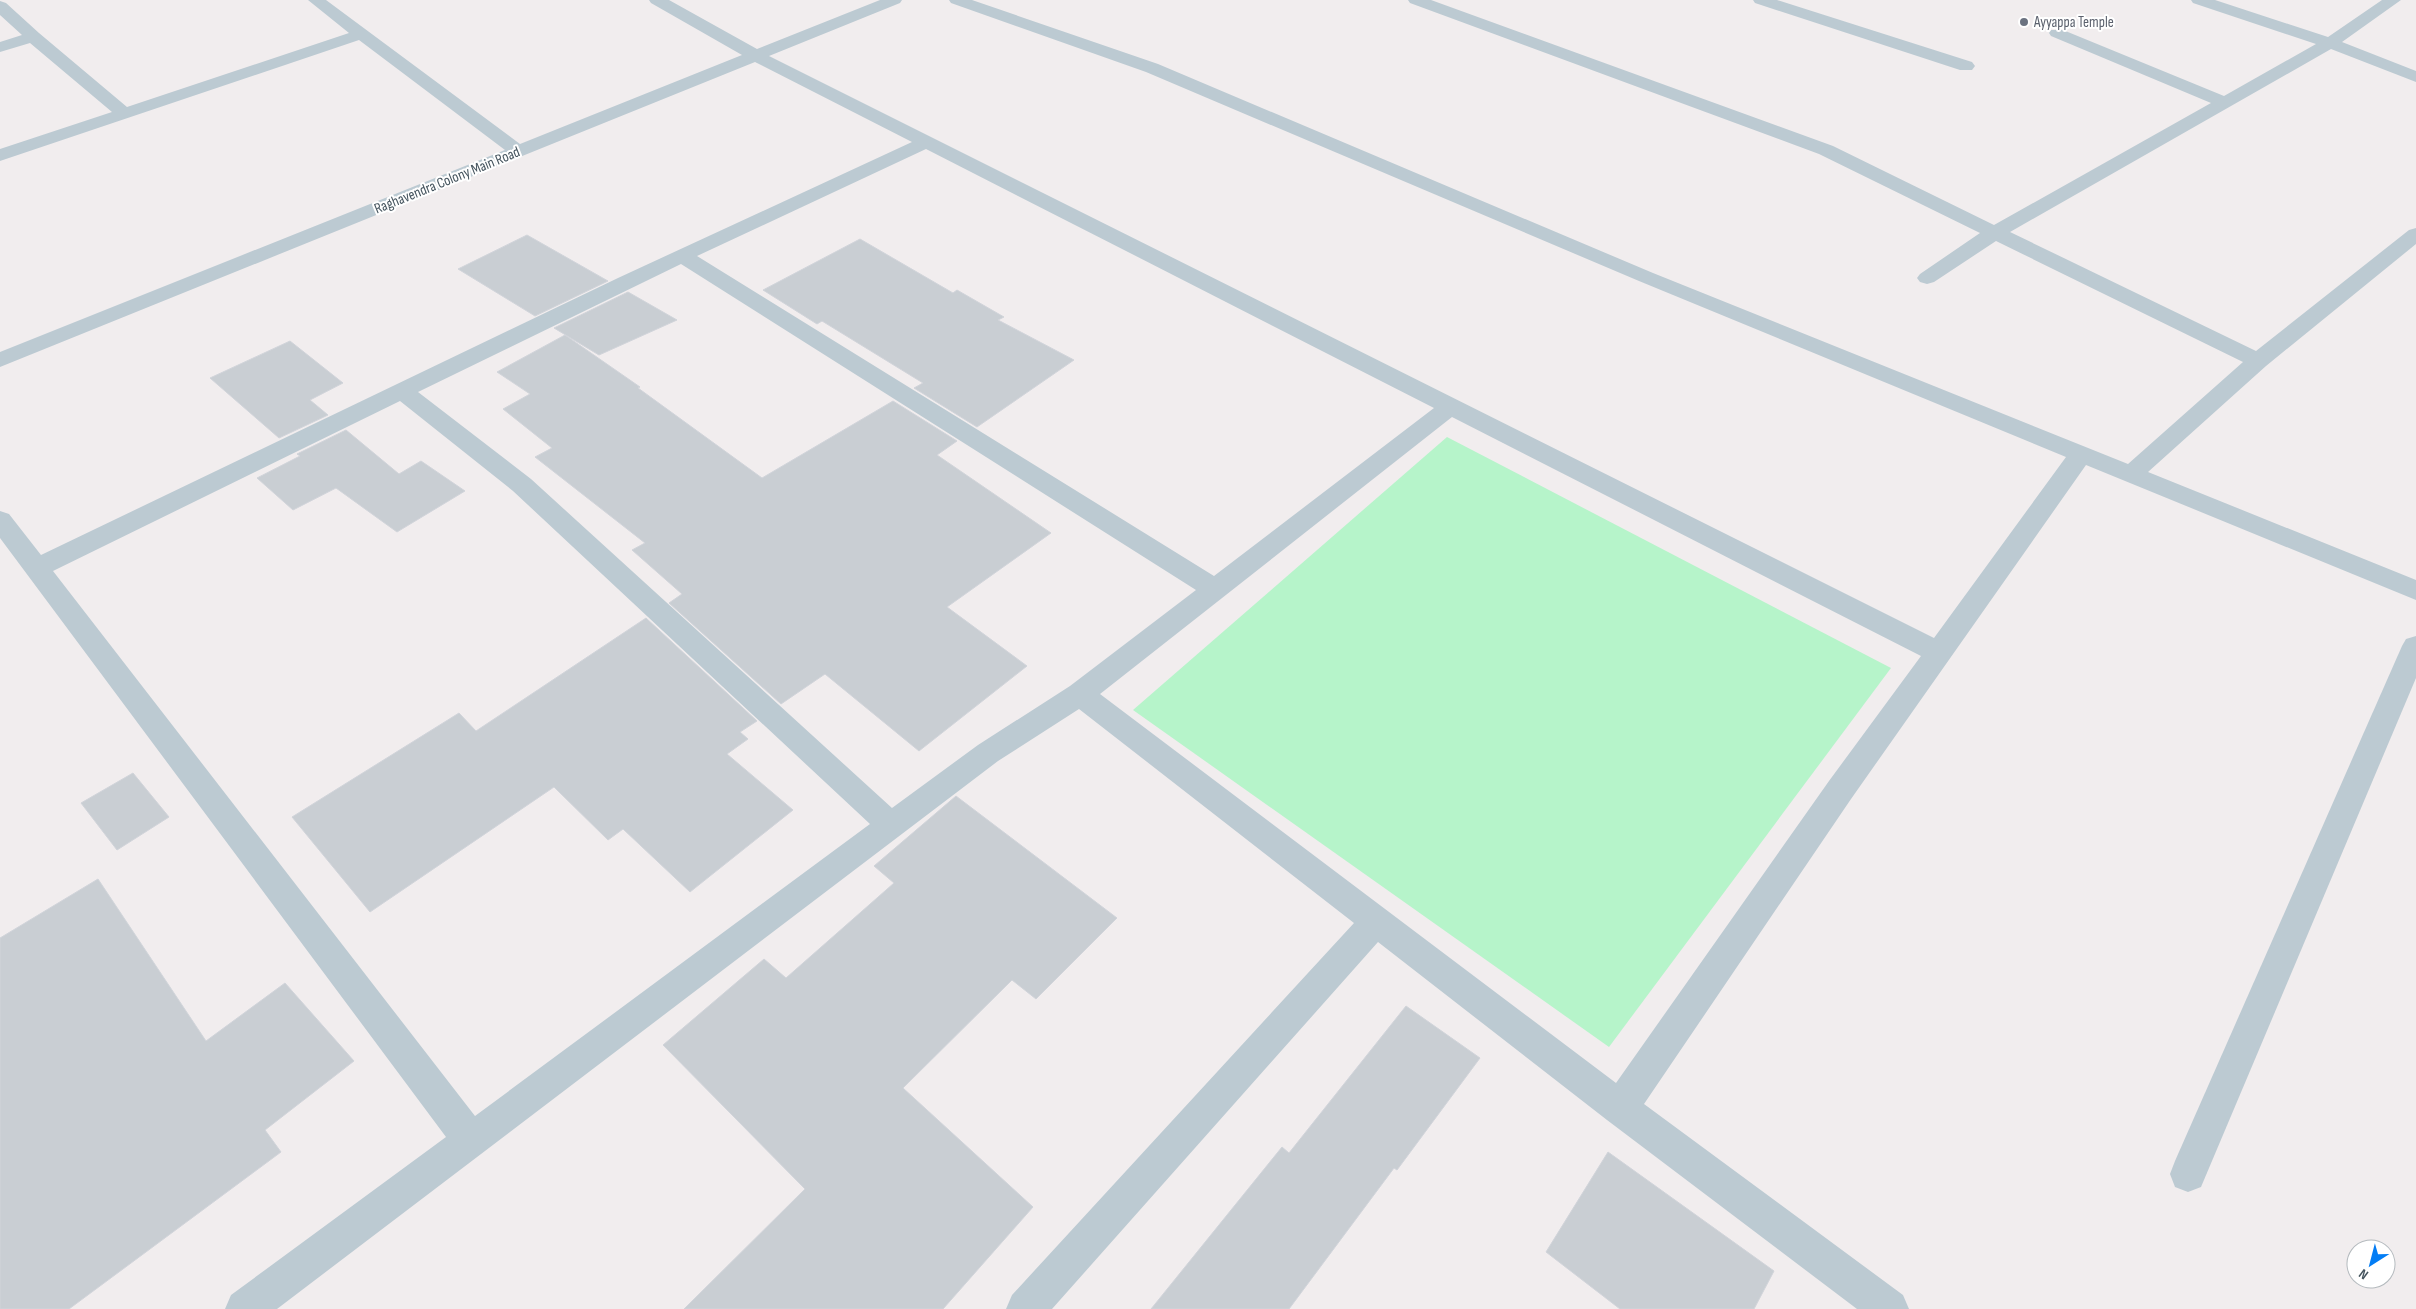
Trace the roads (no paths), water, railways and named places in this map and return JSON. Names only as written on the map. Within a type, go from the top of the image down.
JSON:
[{"type":"street","points":[[316,0],[518,151]]},
{"type":"street","points":[[658,0],[756,56],[1938,652]]},
{"type":"street","name":"Raghavendra Colony Main Road","points":[[0,360],[894,0]]},
{"type":"street","points":[[957,0],[1152,68],[1646,277],[2416,590]]},
{"type":"street","points":[[1416,0],[1826,150],[2258,361]]},
{"type":"street","points":[[1761,0],[1966,66]]},
{"type":"street","points":[[2199,0],[2330,43],[2416,77]]},
{"type":"street","points":[[1927,278],[1994,233],[2330,43],[2392,0]]},
{"type":"street","points":[[0,6],[33,37],[124,113]]},
{"type":"street","points":[[2057,33],[2224,102]]},
{"type":"street","points":[[0,155],[361,34]]},
{"type":"street","points":[[0,47],[33,37]]},
{"type":"street","points":[[36,568],[401,390],[927,142]]},
{"type":"street","points":[[2131,474],[2258,361],[2416,234]]},
{"type":"street","points":[[682,256],[1215,589]]},
{"type":"street","points":[[401,390],[522,485],[892,826]]},
{"type":"street","points":[[245,1309],[988,753],[1080,694],[1451,406]]},
{"type":"street","points":[[1620,1108],[1840,790],[2081,454]]},
{"type":"street","points":[[0,520],[470,1140]]},
{"type":"street","points":[[2188,1174],[2416,646]]},
{"type":"street","points":[[1080,694],[1620,1108],[1889,1309]]},
{"type":"street","points":[[1026,1309],[1376,921]]},
{"type":"place","name":"Ayyappa Temple","points":[[2024,22]]}]
